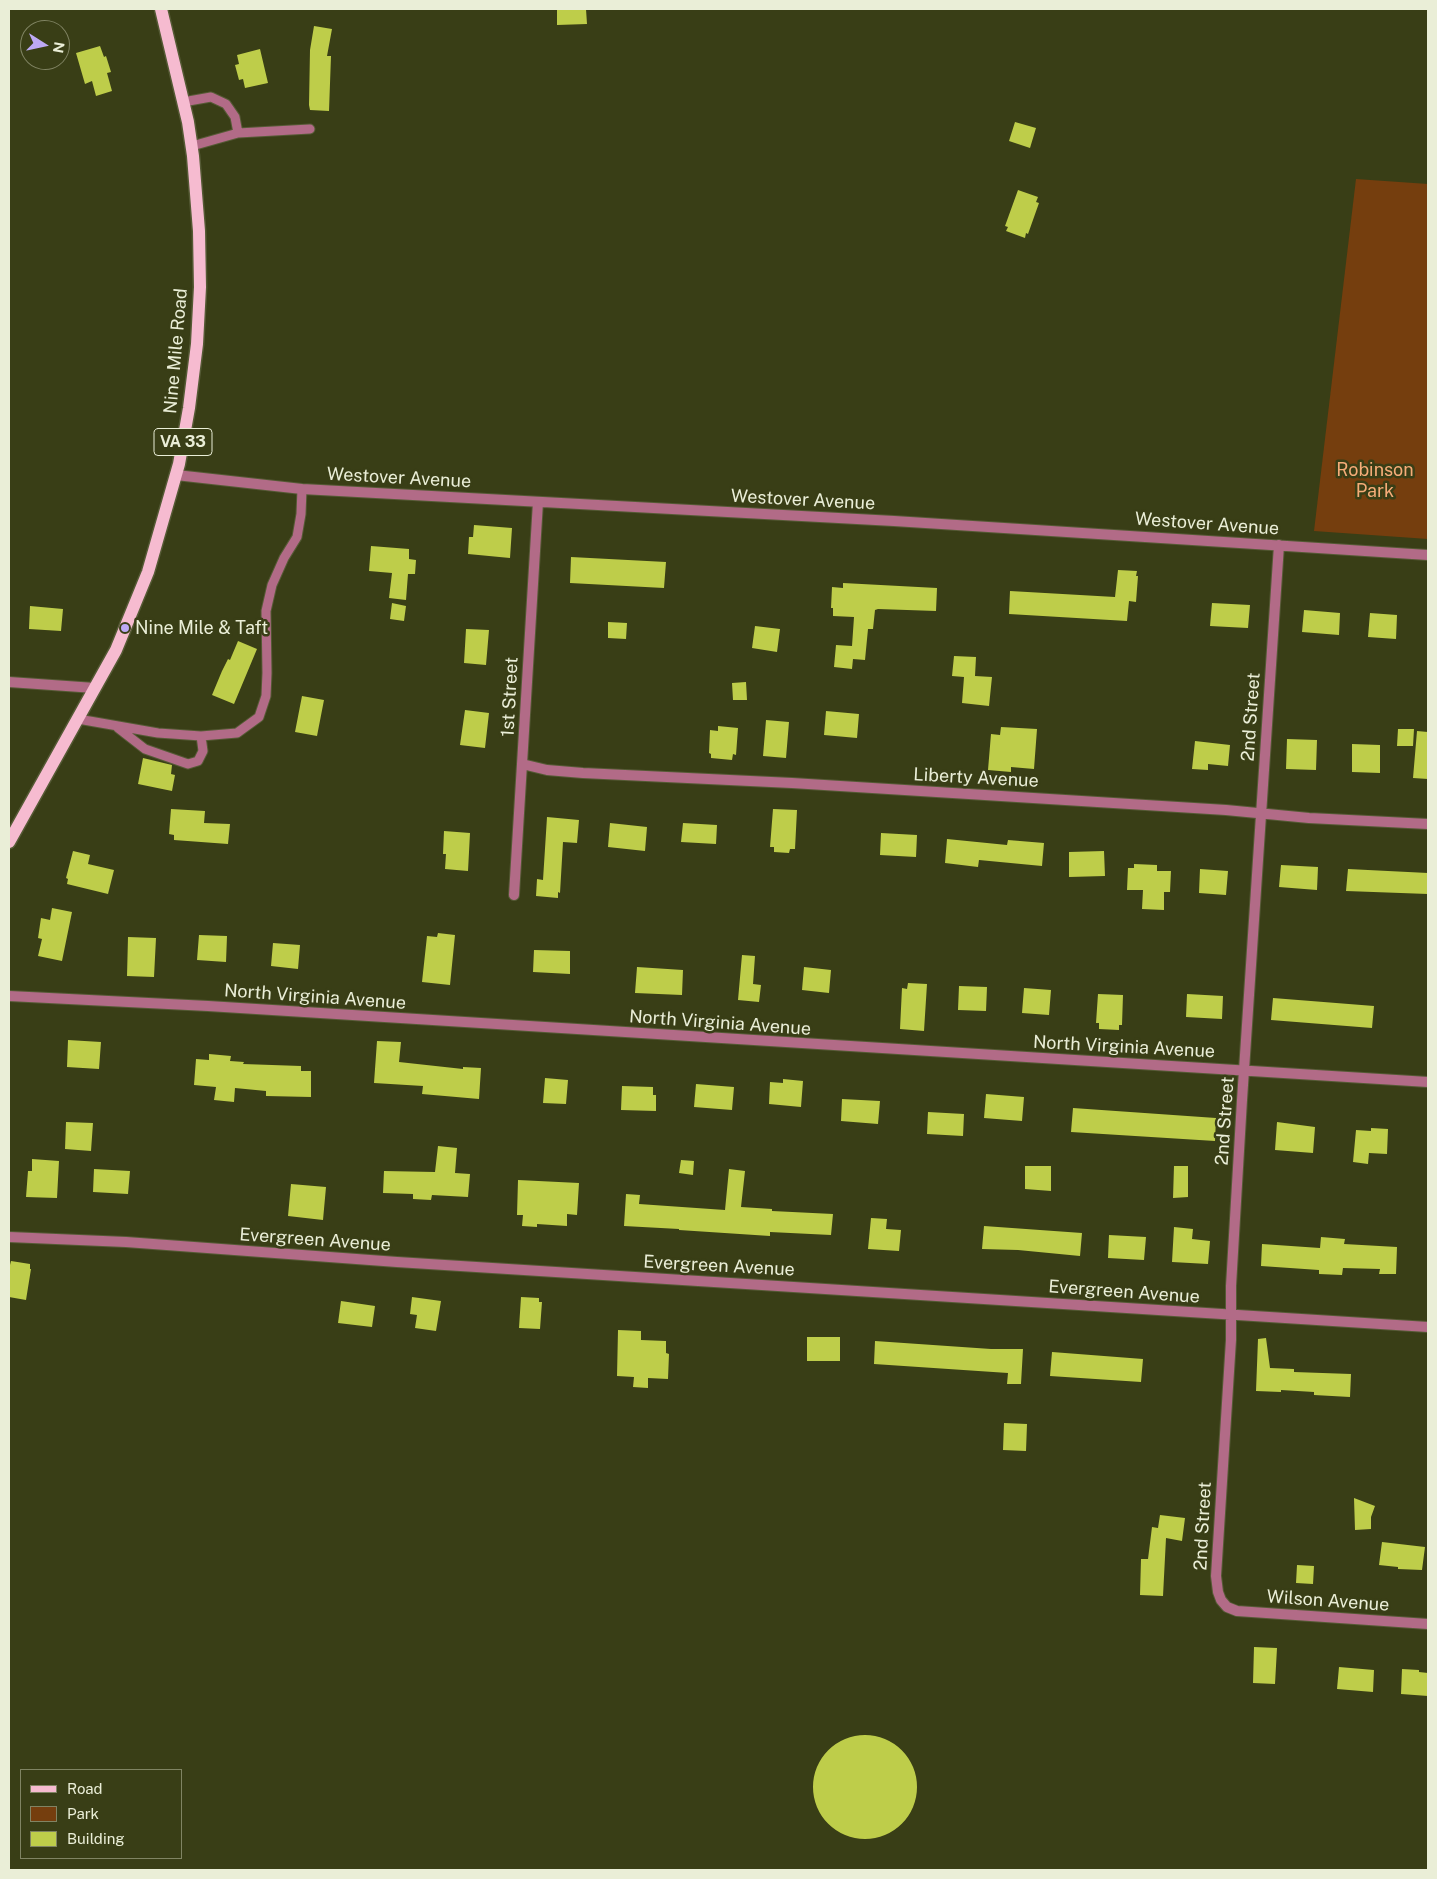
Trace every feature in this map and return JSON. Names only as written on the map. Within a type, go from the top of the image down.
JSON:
[{"type":"main road","name":"Nine Mile Road","points":[[9,842],[116,650],[148,572],[176,475],[189,408],[200,287],[199,231],[192,146],[162,9]]},
{"type":"street","name":"Westover Avenue","points":[[176,475],[302,489],[894,521],[1428,555]]},
{"type":"street","name":"1st Street","points":[[514,895],[538,502]]},
{"type":"street","name":"2nd Street","points":[[1228,1607],[1221,1600],[1216,1576],[1232,1316],[1231,1286],[1279,545]]},
{"type":"street","points":[[9,682],[95,688]]},
{"type":"street","name":"Liberty Avenue","points":[[522,764],[547,770],[582,773],[792,783],[1226,810],[1309,818],[1428,824]]},
{"type":"street","name":"North Virginia Avenue","points":[[9,996],[208,1006],[1428,1082]]},
{"type":"street","name":"Evergreen Avenue","points":[[9,1237],[126,1242],[301,1256],[1428,1327]]},
{"type":"street","name":"Wilson Avenue","points":[[1228,1607],[1237,1611],[1428,1624]]},
{"type":"lane","points":[[183,102],[211,97],[226,104],[235,117],[238,133]]},
{"type":"lane","points":[[192,146],[238,133],[310,128]]},
{"type":"lane","points":[[78,719],[158,733],[201,736],[236,733],[259,717],[266,696],[266,611],[272,585],[284,558],[297,537],[301,514],[302,489]]},
{"type":"lane","points":[[115,726],[145,750],[188,764],[198,761],[203,751],[201,736]]},
{"type":"green space","name":"Robinson Park","points":[[1356,179],[1428,184],[1428,539],[1314,531]]},
{"type":"building","points":[[557,9],[586,9],[587,24],[557,25]]},
{"type":"building","points":[[314,26],[332,29],[327,56],[331,56],[329,111],[310,110],[309,105],[310,50]]},
{"type":"building","points":[[100,46],[104,57],[106,56],[111,72],[107,73],[112,91],[96,96],[92,81],[85,84],[76,53]]},
{"type":"building","points":[[260,49],[268,83],[245,88],[243,79],[239,80],[235,65],[239,64],[237,55]]},
{"type":"building","points":[[1015,122],[1036,128],[1030,148],[1009,141]]},
{"type":"building","points":[[1018,190],[1038,197],[1036,202],[1039,203],[1025,238],[1006,231],[1008,227],[1005,226]]},
{"type":"building","points":[[474,525],[512,528],[510,558],[468,554],[469,537],[473,537]]},
{"type":"building","points":[[371,546],[409,549],[409,559],[416,560],[415,574],[408,574],[406,600],[389,598],[392,573],[369,571]]},
{"type":"building","points":[[571,557],[666,562],[664,588],[570,583]]},
{"type":"building","points":[[1118,570],[1137,571],[1136,576],[1138,576],[1136,602],[1129,601],[1127,621],[1009,614],[1010,591],[1115,597]]},
{"type":"building","points":[[843,583],[937,588],[936,611],[875,610],[873,629],[868,629],[865,660],[853,659],[852,669],[834,667],[836,645],[852,646],[854,617],[833,616],[833,608],[831,608],[832,587],[843,588]]},
{"type":"building","points":[[392,603],[406,606],[404,621],[390,619]]},
{"type":"building","points":[[1212,603],[1250,605],[1248,628],[1210,626]]},
{"type":"building","points":[[30,606],[63,609],[61,631],[29,629]]},
{"type":"building","points":[[1304,610],[1340,613],[1339,635],[1302,632]]},
{"type":"building","points":[[1370,613],[1397,615],[1396,639],[1368,637]]},
{"type":"building","points":[[608,622],[627,623],[626,639],[608,638]]},
{"type":"building","points":[[755,626],[780,629],[777,652],[752,648]]},
{"type":"building","points":[[466,629],[489,630],[486,665],[464,663]]},
{"type":"building","points":[[238,641],[257,649],[234,704],[212,695]]},
{"type":"building","points":[[954,656],[976,657],[975,676],[992,677],[989,706],[962,703],[964,677],[952,676]]},
{"type":"building","points":[[746,682],[747,700],[733,700],[732,683]]},
{"type":"building","points":[[302,696],[324,700],[317,736],[295,732]]},
{"type":"building","points":[[465,710],[489,713],[485,748],[460,745]]},
{"type":"building","points":[[826,711],[859,714],[857,738],[824,735]]},
{"type":"building","points":[[766,720],[789,722],[786,758],[763,756]]},
{"type":"building","points":[[718,726],[738,728],[736,755],[733,754],[732,760],[711,758],[709,753],[710,730],[718,731]]},
{"type":"building","points":[[1001,727],[1037,729],[1034,769],[1011,767],[1011,772],[988,770],[991,734],[1000,735]]},
{"type":"building","points":[[1398,729],[1414,729],[1413,746],[1397,746]]},
{"type":"building","points":[[1417,731],[1428,732],[1428,779],[1413,778]]},
{"type":"building","points":[[1287,739],[1317,740],[1316,770],[1286,769]]},
{"type":"building","points":[[1195,741],[1230,745],[1228,766],[1208,764],[1208,770],[1192,769]]},
{"type":"building","points":[[1352,744],[1380,745],[1380,773],[1352,772]]},
{"type":"building","points":[[143,758],[172,765],[171,774],[175,775],[172,791],[138,784]]},
{"type":"building","points":[[171,809],[205,811],[204,823],[230,824],[228,844],[174,840],[174,835],[169,834]]},
{"type":"building","points":[[773,809],[797,810],[795,849],[790,849],[789,853],[774,852],[774,847],[770,847]]},
{"type":"building","points":[[547,817],[579,820],[577,843],[563,842],[560,893],[558,892],[558,898],[536,896],[537,879],[543,880]]},
{"type":"building","points":[[610,823],[647,827],[645,851],[608,847]]},
{"type":"building","points":[[683,823],[717,825],[716,844],[681,842]]},
{"type":"building","points":[[444,831],[470,833],[468,871],[445,869],[446,854],[443,854]]},
{"type":"building","points":[[881,833],[917,835],[916,857],[880,855]]},
{"type":"building","points":[[947,839],[1007,845],[1008,840],[1044,843],[1042,866],[979,860],[978,867],[945,863]]},
{"type":"building","points":[[73,851],[90,855],[88,864],[114,870],[108,894],[67,884],[68,879],[66,878]]},
{"type":"building","points":[[1104,851],[1105,876],[1069,877],[1069,852]]},
{"type":"building","points":[[1134,864],[1157,865],[1157,871],[1171,871],[1170,892],[1164,892],[1164,910],[1142,909],[1143,890],[1127,890],[1128,868],[1134,868]]},
{"type":"building","points":[[1281,865],[1318,867],[1317,890],[1279,887]]},
{"type":"building","points":[[1200,869],[1228,871],[1226,895],[1199,893]]},
{"type":"building","points":[[1348,869],[1428,873],[1428,894],[1346,891]]},
{"type":"building","points":[[52,908],[72,912],[62,961],[38,956],[42,939],[38,938],[41,918],[50,920]]},
{"type":"building","points":[[438,933],[455,935],[450,985],[422,982],[427,936],[437,937]]},
{"type":"building","points":[[199,935],[227,936],[226,962],[197,960]]},
{"type":"building","points":[[128,937],[156,938],[154,977],[127,976]]},
{"type":"building","points":[[273,943],[300,945],[298,969],[271,966]]},
{"type":"building","points":[[534,950],[570,951],[570,974],[533,972]]},
{"type":"building","points":[[742,955],[755,956],[753,984],[761,985],[759,1002],[738,1000]]},
{"type":"building","points":[[637,967],[683,970],[682,995],[635,993]]},
{"type":"building","points":[[804,967],[831,970],[829,993],[802,990]]},
{"type":"building","points":[[908,983],[927,984],[924,1031],[900,1029],[902,988],[907,989]]},
{"type":"building","points":[[959,986],[987,987],[986,1011],[958,1010]]},
{"type":"building","points":[[1024,988],[1051,990],[1049,1015],[1022,1013]]},
{"type":"building","points":[[1098,994],[1123,995],[1122,1025],[1119,1025],[1119,1030],[1099,1029],[1099,1023],[1096,1023]]},
{"type":"building","points":[[1187,994],[1223,996],[1222,1019],[1186,1017]]},
{"type":"building","points":[[1273,998],[1374,1006],[1372,1028],[1271,1020]]},
{"type":"building","points":[[68,1040],[101,1042],[99,1069],[67,1067]]},
{"type":"building","points":[[377,1041],[401,1042],[399,1062],[463,1069],[463,1067],[481,1068],[479,1099],[422,1094],[423,1086],[374,1083]]},
{"type":"building","points":[[209,1054],[231,1056],[230,1061],[244,1062],[243,1064],[301,1066],[301,1071],[311,1071],[311,1097],[266,1096],[266,1091],[235,1088],[234,1102],[214,1100],[216,1087],[194,1085],[196,1059],[209,1060]]},
{"type":"building","points":[[545,1078],[568,1080],[566,1104],[543,1103]]},
{"type":"building","points":[[783,1079],[803,1081],[801,1107],[769,1104],[770,1082],[783,1083]]},
{"type":"building","points":[[696,1084],[734,1087],[732,1110],[694,1107]]},
{"type":"building","points":[[622,1086],[653,1087],[653,1095],[656,1095],[656,1111],[621,1110]]},
{"type":"building","points":[[986,1094],[1024,1097],[1022,1121],[984,1118]]},
{"type":"building","points":[[842,1099],[880,1101],[878,1124],[841,1121]]},
{"type":"building","points":[[1073,1108],[1216,1118],[1215,1141],[1071,1132]]},
{"type":"building","points":[[928,1112],[964,1114],[963,1136],[927,1134]]},
{"type":"building","points":[[66,1122],[93,1123],[91,1151],[65,1149]]},
{"type":"building","points":[[1277,1122],[1315,1127],[1313,1153],[1275,1150]]},
{"type":"building","points":[[1371,1128],[1388,1129],[1387,1154],[1369,1153],[1368,1164],[1353,1162],[1356,1130],[1371,1131]]},
{"type":"building","points":[[438,1146],[457,1148],[455,1173],[470,1174],[468,1197],[432,1195],[431,1200],[413,1199],[413,1194],[383,1193],[384,1171],[435,1172]]},
{"type":"building","points":[[32,1159],[59,1161],[57,1198],[26,1197],[28,1171],[32,1171]]},
{"type":"building","points":[[681,1160],[694,1161],[693,1175],[679,1173]]},
{"type":"building","points":[[1025,1166],[1051,1166],[1051,1191],[1025,1189]]},
{"type":"building","points":[[1174,1166],[1188,1166],[1188,1197],[1173,1198]]},
{"type":"building","points":[[94,1169],[130,1171],[128,1194],[93,1192]]},
{"type":"building","points":[[729,1169],[745,1171],[741,1207],[772,1209],[772,1211],[833,1214],[831,1235],[770,1232],[770,1236],[624,1226],[626,1194],[640,1195],[639,1204],[725,1210]]},
{"type":"building","points":[[518,1180],[579,1183],[577,1215],[567,1214],[567,1226],[537,1224],[537,1227],[522,1226],[523,1215],[517,1215]]},
{"type":"building","points":[[291,1184],[326,1187],[323,1220],[288,1216]]},
{"type":"building","points":[[871,1218],[887,1219],[886,1229],[901,1230],[899,1251],[868,1249]]},
{"type":"building","points":[[984,1226],[1082,1233],[1080,1256],[1018,1250],[982,1249]]},
{"type":"building","points":[[1174,1227],[1193,1229],[1192,1239],[1210,1241],[1208,1264],[1172,1262]]},
{"type":"building","points":[[1109,1235],[1146,1237],[1144,1260],[1108,1258]]},
{"type":"building","points":[[1321,1237],[1345,1239],[1344,1244],[1397,1247],[1396,1274],[1379,1274],[1380,1269],[1343,1268],[1342,1275],[1319,1274],[1319,1270],[1261,1266],[1262,1244],[1320,1248]]},
{"type":"building","points":[[11,1261],[30,1264],[31,1269],[26,1300],[9,1297],[9,1265]]},
{"type":"building","points":[[412,1297],[441,1301],[436,1331],[415,1328],[417,1315],[410,1314]]},
{"type":"building","points":[[521,1297],[539,1298],[539,1302],[542,1302],[540,1329],[519,1328]]},
{"type":"building","points":[[341,1301],[375,1306],[372,1327],[338,1323]]},
{"type":"building","points":[[618,1330],[641,1331],[641,1340],[666,1341],[666,1353],[669,1354],[668,1379],[648,1378],[648,1388],[633,1387],[634,1377],[617,1376]]},
{"type":"building","points":[[807,1337],[840,1337],[840,1361],[807,1361]]},
{"type":"building","points":[[1266,1338],[1270,1368],[1294,1369],[1294,1372],[1351,1374],[1350,1397],[1314,1395],[1314,1392],[1256,1391],[1258,1339]]},
{"type":"building","points":[[875,1341],[991,1349],[1023,1349],[1021,1384],[1007,1384],[1008,1373],[874,1364]]},
{"type":"building","points":[[1052,1352],[1143,1359],[1141,1382],[1050,1376]]},
{"type":"building","points":[[1004,1423],[1027,1424],[1026,1451],[1003,1450]]},
{"type":"building","points":[[1354,1498],[1375,1506],[1371,1517],[1371,1529],[1355,1530]]},
{"type":"building","points":[[1160,1515],[1185,1518],[1182,1541],[1166,1538],[1163,1596],[1140,1595],[1141,1559],[1148,1559],[1152,1527],[1158,1528]]},
{"type":"building","points":[[1382,1542],[1425,1547],[1422,1570],[1398,1569],[1398,1567],[1379,1565]]},
{"type":"building","points":[[1297,1565],[1314,1566],[1313,1584],[1296,1583]]},
{"type":"building","points":[[1254,1647],[1277,1648],[1275,1684],[1253,1683]]},
{"type":"building","points":[[1339,1667],[1374,1670],[1373,1692],[1337,1689]]},
{"type":"building","points":[[1402,1669],[1419,1670],[1419,1672],[1428,1673],[1428,1696],[1401,1694]]},
{"type":"building","points":[[865,1735],[885,1739],[902,1750],[913,1767],[917,1787],[913,1807],[902,1824],[885,1835],[865,1839],[845,1835],[828,1824],[817,1807],[813,1787],[817,1767],[828,1750],[845,1739]]},
{"type":"place","name":"Nine Mile & Taft","points":[[125,628]]}]
